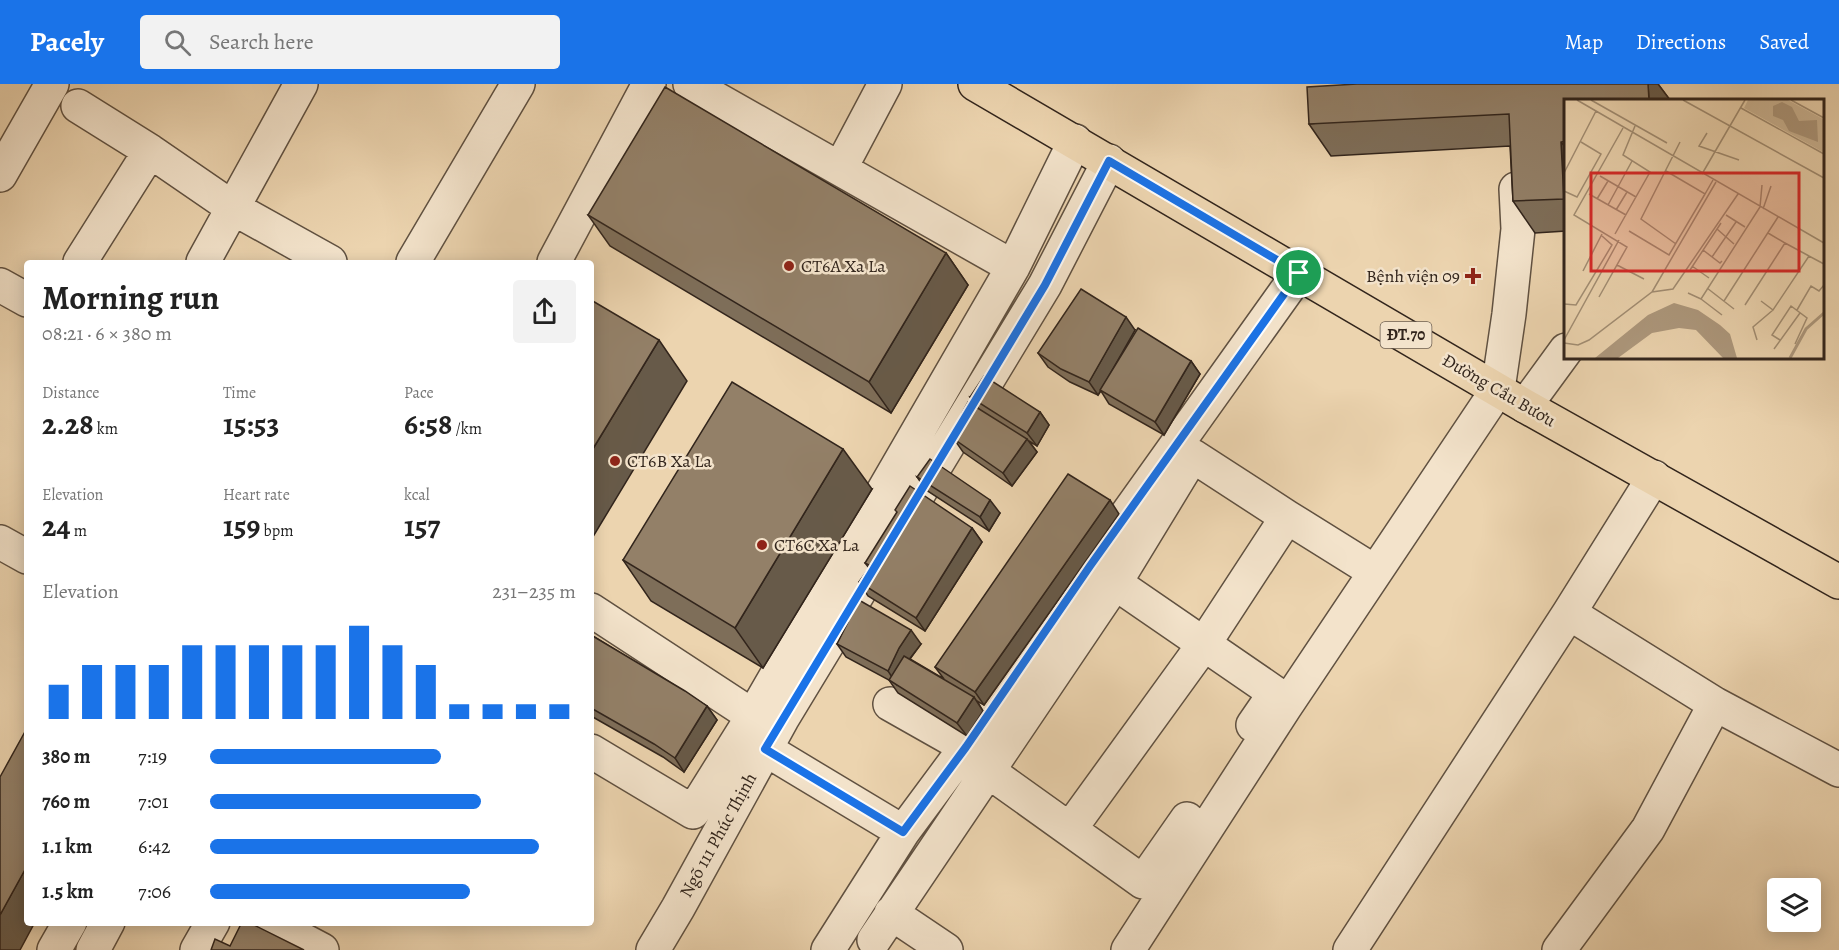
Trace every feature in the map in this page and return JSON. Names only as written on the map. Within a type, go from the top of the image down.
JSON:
[{"type":"main road","name":"Đường Cầu Bươu","points":[[981,85],[1525,406],[1839,582]]},
{"type":"street","points":[[0,175],[52,84]]},
{"type":"street","points":[[204,260],[301,84]]},
{"type":"street","points":[[415,260],[518,84]]},
{"type":"street","points":[[555,260],[649,84]]},
{"type":"street","points":[[690,84],[1013,267]]},
{"type":"street","points":[[840,169],[885,84]]},
{"type":"street","points":[[78,106],[150,150],[233,208],[316,259]]},
{"type":"street","points":[[594,753],[693,812],[753,716],[1013,267],[1076,141]]},
{"type":"street","points":[[81,260],[150,150]]},
{"type":"street","name":"Ngõ 111 Phúc Thịnh","points":[[653,950],[765,749],[1045,285],[1109,161]]},
{"type":"street","points":[[1128,950],[1285,707],[1497,389],[1509,314],[1518,229],[1516,189]]},
{"type":"street","points":[[874,940],[1115,583],[1306,277]]},
{"type":"street","points":[[828,950],[903,832],[966,747],[1090,566],[1306,277]]},
{"type":"street","points":[[0,285],[24,298]]},
{"type":"street","points":[[1525,406],[1564,353]]},
{"type":"street","points":[[1193,456],[1364,565]]},
{"type":"street","points":[[1350,950],[1569,613],[1654,477]]},
{"type":"street","points":[[1070,829],[1204,644],[1287,517]]},
{"type":"street","points":[[0,542],[24,555]]},
{"type":"street","points":[[988,771],[1143,882],[1275,693],[1115,583]]},
{"type":"street","points":[[594,612],[753,716]]},
{"type":"street","points":[[1569,613],[1715,704],[1839,770]]},
{"type":"street","points":[[890,704],[966,747]]},
{"type":"street","points":[[1559,950],[1648,829],[1715,704]]},
{"type":"street","points":[[765,749],[903,832]]},
{"type":"street","points":[[891,912],[946,950]]},
{"type":"street","points":[[54,950],[67,926]]},
{"type":"street","points":[[93,950],[106,926]]},
{"type":"street","points":[[197,950],[211,926]]},
{"type":"street","points":[[277,926],[322,950]]},
{"type":"building","points":[[1357,84],[1648,84],[1649,99],[1564,99],[1564,141],[1561,142],[1564,199],[1513,201],[1509,114],[1309,124],[1307,87]]},
{"type":"building","name":"CT6A Xa La","points":[[665,87],[946,253],[869,382],[588,215]]},
{"type":"building","points":[[1081,289],[1126,317],[1089,382],[1061,369],[1038,353]]},
{"type":"building","points":[[594,302],[659,340],[594,447]]},
{"type":"building","points":[[1138,328],[1191,361],[1155,422],[1100,390]]},
{"type":"building","points":[[984,376],[1040,412],[1027,433],[970,397]]},
{"type":"building","points":[[732,382],[843,449],[735,628],[623,560]]},
{"type":"building","points":[[968,402],[1027,439],[1003,473],[954,439],[970,417],[962,413]]},
{"type":"building","points":[[930,459],[990,500],[980,517],[917,477]]},
{"type":"building","points":[[1068,474],[1110,500],[975,692],[935,667]]},
{"type":"building","points":[[910,486],[972,528],[916,618],[859,582],[871,566],[865,563],[897,512],[895,510]]},
{"type":"building","points":[[852,596],[911,630],[888,671],[837,644],[848,622],[842,614]]},
{"type":"building","points":[[594,637],[707,706],[675,758],[594,710]]},
{"type":"building","points":[[904,656],[974,697],[957,723],[889,680]]},
{"type":"building","points":[[24,733],[24,871],[0,915],[0,777]]},
{"type":"building","points":[[240,926],[256,926],[304,950],[211,950],[215,939],[230,946]]},
{"type":"place","name":"CT6A Xa La","points":[[789,266]]},
{"type":"place","name":"Bệnh viện 09","points":[[1473,276]]},
{"type":"place","name":"CT6B Xa La","points":[[615,461]]},
{"type":"place","name":"CT6C Xa La","points":[[762,545]]},
{"type":"route","points":[[1109,161],[1299,273],[1090,566],[966,747],[903,832],[765,749],[1045,285],[1109,161]]}]
